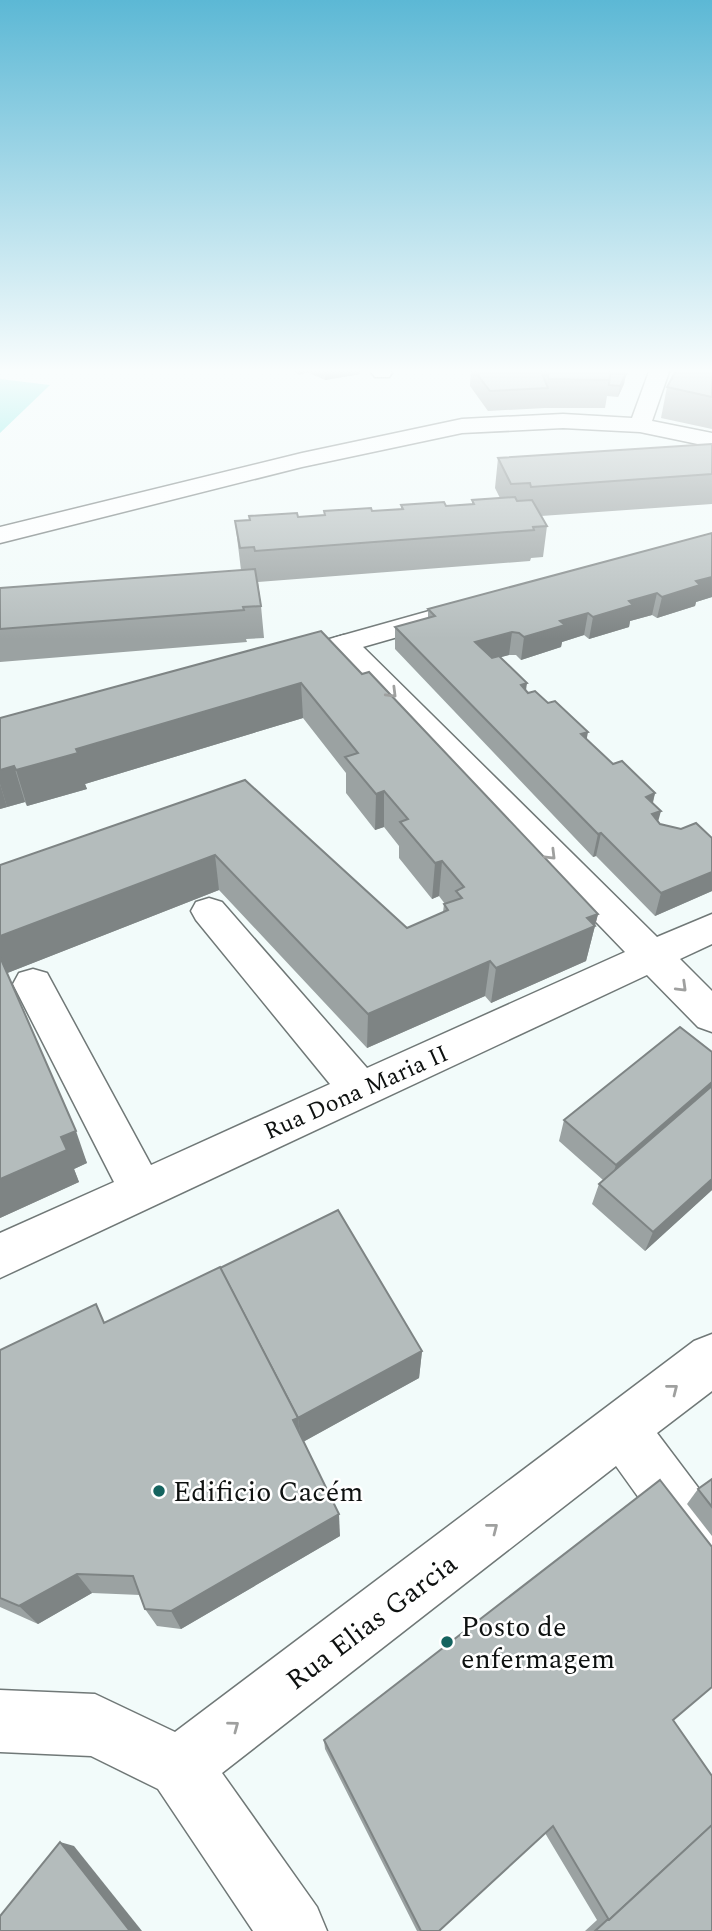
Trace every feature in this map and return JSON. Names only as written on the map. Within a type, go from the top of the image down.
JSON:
[{"type":"street","points":[[0,536],[306,459]]},
{"type":"street","points":[[264,666],[476,606]]},
{"type":"street","points":[[344,644],[712,1016]]},
{"type":"street","points":[[209,911],[360,1090]]},
{"type":"street","name":"Rua Dona Maria II","points":[[0,1256],[712,928]]},
{"type":"street","points":[[33,984],[141,1190]]},
{"type":"street","name":"Rua Elias Garcia","points":[[180,1767],[712,1359]]},
{"type":"street","points":[[621,1429],[712,1552]]},
{"type":"street","points":[[0,1721],[95,1725],[180,1767],[293,1931]]},
{"type":"building","points":[[499,459],[712,459],[712,474],[531,487],[530,483],[511,484]]},
{"type":"building","points":[[515,497],[517,501],[532,500],[547,526],[533,527],[534,530],[255,551],[254,547],[240,548],[235,521],[250,520],[249,516],[297,513],[298,517],[325,515],[324,511],[403,509],[401,505],[444,502],[446,506],[474,504],[472,500]]},
{"type":"building","points":[[712,533],[712,577],[696,581],[700,585],[662,597],[657,593],[629,601],[633,605],[593,617],[588,613],[560,621],[565,625],[524,637],[512,632],[475,642],[492,658],[499,656],[527,683],[521,685],[528,693],[535,691],[548,703],[555,701],[588,732],[581,734],[613,764],[622,761],[655,793],[646,797],[661,811],[652,814],[660,824],[681,829],[696,823],[712,838],[712,872],[661,893],[601,833],[598,834],[395,627],[435,616],[428,609]]},
{"type":"building","points":[[255,569],[261,606],[243,607],[244,610],[0,629],[0,588]]},
{"type":"building","points":[[321,631],[362,674],[369,672],[598,914],[587,918],[595,926],[496,968],[490,961],[368,1014],[215,855],[0,936],[0,865],[245,780],[407,928],[448,910],[444,904],[462,898],[456,891],[464,887],[442,861],[435,863],[400,822],[408,819],[384,791],[376,794],[345,757],[358,753],[301,683],[76,749],[78,753],[16,770],[14,766],[0,770],[0,718]]},
{"type":"building","points":[[0,957],[76,1131],[61,1137],[67,1150],[0,1179]]},
{"type":"building","points":[[680,1027],[712,1052],[712,1082],[616,1165],[564,1120]]},
{"type":"building","points":[[712,1086],[712,1179],[653,1232],[599,1184]]},
{"type":"building","points":[[338,1210],[422,1351],[298,1418],[220,1268]]},
{"type":"building","name":"Edificio Cacém","points":[[220,1267],[298,1418],[293,1420],[339,1514],[171,1611],[145,1609],[133,1576],[77,1574],[19,1606],[0,1598],[0,1350],[96,1304],[104,1323]]},
{"type":"building","points":[[712,1479],[712,1507],[698,1489]]},
{"type":"building","points":[[660,1480],[712,1547],[712,1687],[673,1720],[712,1776],[712,1825],[609,1920],[553,1826],[439,1931],[421,1931],[324,1740]]},
{"type":"building","points":[[712,1825],[712,1931],[595,1931],[609,1920]]},
{"type":"building","points":[[60,1842],[130,1931],[0,1931],[0,1916]]},
{"type":"place","name":"Edificio Cacém","points":[[159,1491]]},
{"type":"place","name":"Posto de enfermagem","points":[[447,1642]]}]
